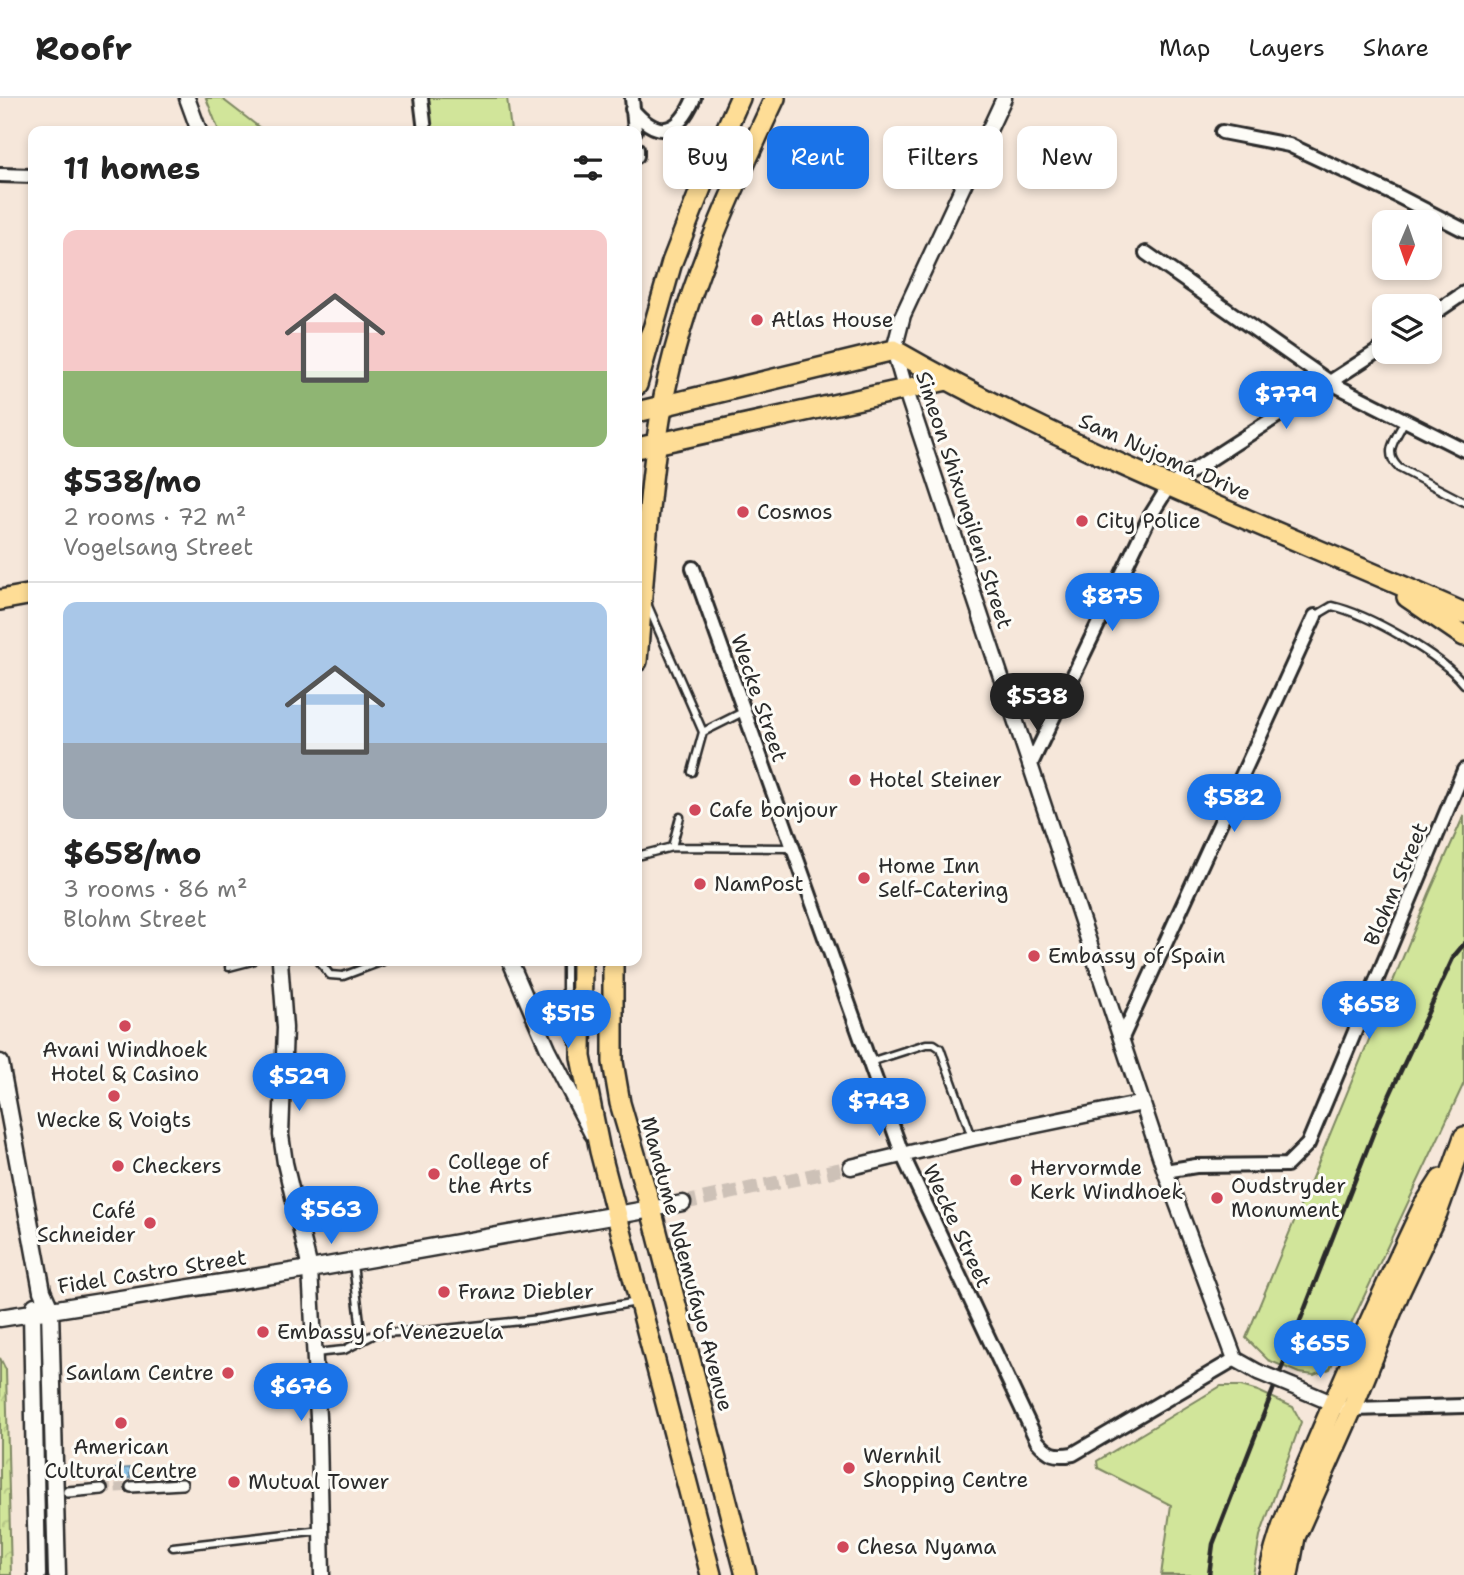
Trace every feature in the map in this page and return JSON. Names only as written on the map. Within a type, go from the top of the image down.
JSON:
[{"type":"main road","points":[[642,368],[677,250],[740,98]]},
{"type":"main road","points":[[642,605],[647,447],[663,405],[681,331],[702,267],[775,98]]},
{"type":"main road","points":[[642,352],[653,329]]},
{"type":"main road","points":[[642,411],[894,350]]},
{"type":"main road","name":"Sam Nujoma Drive","points":[[894,350],[947,380],[1169,486],[1464,613]]},
{"type":"main road","points":[[647,447],[947,380]]},
{"type":"main road","name":"Sam Nujoma Drive","points":[[1367,570],[1464,636]]},
{"type":"main road","points":[[0,600],[28,595]]},
{"type":"main road","points":[[582,966],[581,1057],[600,1151],[711,1575]]},
{"type":"main road","name":"Mandume Ndemufayo Avenue","points":[[613,966],[613,1062],[620,1103],[652,1209],[746,1575]]},
{"type":"main road","points":[[0,1063],[42,1291],[50,1310],[57,1575]]},
{"type":"main road","points":[[1269,1575],[1298,1488],[1342,1407],[1437,1213],[1461,1144]]},
{"type":"main road","name":"Fidel Castro Street","points":[[0,1318],[310,1269],[652,1209]]},
{"type":"main road","points":[[37,1575],[32,1313],[42,1291]]},
{"type":"main road","points":[[1288,1575],[1295,1537],[1342,1407]]},
{"type":"street","points":[[187,98],[197,126]]},
{"type":"street","points":[[421,98],[424,126]]},
{"type":"street","points":[[632,104],[651,127],[666,130],[678,125],[687,115],[694,98]]},
{"type":"street","name":"Simeon Shixungileni Street","points":[[1004,98],[903,315],[894,350],[905,391],[1165,1171],[1235,1359]]},
{"type":"street","points":[[632,104],[634,126]]},
{"type":"street","points":[[1222,132],[1289,145],[1464,230]]},
{"type":"street","points":[[0,175],[28,176]]},
{"type":"street","points":[[1146,253],[1331,383],[1464,450]]},
{"type":"street","points":[[1442,308],[1464,293]]},
{"type":"street","points":[[1030,766],[1149,518],[1169,486],[1372,355]]},
{"type":"street","name":"Wecke Street","points":[[693,568],[903,1156],[1037,1441],[1048,1454],[1073,1454],[1235,1359]]},
{"type":"street","points":[[1122,1038],[1315,616]]},
{"type":"street","name":"Blohm Street","points":[[1165,1171],[1196,1166],[1287,1165],[1308,1144],[1464,769]]},
{"type":"street","points":[[280,966],[285,1028],[281,1135],[310,1269],[319,1436],[322,1575]]},
{"type":"street","points":[[512,966],[548,1049],[600,1151]]},
{"type":"street","points":[[851,1167],[973,1138],[1143,1103]]},
{"type":"street","name":"Fidel Castro Street","points":[[652,1209],[683,1203]]},
{"type":"street","points":[[1235,1359],[1258,1372],[1342,1407],[1464,1406]]},
{"type":"street","points":[[131,1487],[182,1484]]},
{"type":"street","points":[[68,1492],[102,1489]]},
{"type":"lane","points":[[1405,420],[1390,452],[1391,461],[1399,468],[1464,502]]},
{"type":"lane","points":[[643,594],[703,732],[692,772]]},
{"type":"lane","points":[[1315,616],[1332,607],[1350,610],[1447,665],[1464,684]]},
{"type":"lane","points":[[703,732],[743,712]]},
{"type":"lane","points":[[672,847],[680,817]]},
{"type":"lane","points":[[642,855],[672,847],[792,848]]},
{"type":"lane","points":[[323,966],[330,975],[343,976],[370,966]]},
{"type":"lane","points":[[566,966],[569,1026],[590,1102]]},
{"type":"lane","points":[[869,1063],[926,1044],[934,1044],[940,1048],[973,1138]]},
{"type":"lane","points":[[353,1261],[362,1339]]},
{"type":"lane","points":[[315,1353],[344,1350],[377,1333],[426,1331],[540,1319],[639,1301]]},
{"type":"lane","points":[[173,1547],[321,1530]]},
{"type":"green space","points":[[206,98],[221,98],[257,126],[217,126]]},
{"type":"green space","points":[[421,98],[507,98],[510,126],[424,126]]},
{"type":"green space","points":[[1464,815],[1464,1083],[1330,1369],[1314,1375],[1299,1373],[1268,1360],[1246,1338]]},
{"type":"green space","points":[[0,1358],[6,1370],[11,1575],[0,1575]]},
{"type":"green space","points":[[1221,1386],[1241,1386],[1258,1391],[1293,1407],[1301,1422],[1260,1536],[1253,1575],[1161,1575],[1171,1505],[1098,1468],[1097,1461]]},
{"type":"water","points":[[130,1468],[130,1478],[101,1479],[101,1470]]},
{"type":"tunnel","points":[[683,1203],[851,1167]]},
{"type":"tunnel","points":[[102,1489],[131,1487]]},
{"type":"railway","points":[[1209,1575],[1213,1544],[1380,1116],[1454,956],[1464,944]]},
{"type":"place","name":"Atlas House","points":[[757,320]]},
{"type":"place","name":"Cosmos","points":[[743,512]]},
{"type":"place","name":"City Police","points":[[1082,521]]},
{"type":"place","name":"Hotel Steiner","points":[[855,780]]},
{"type":"place","name":"Cafe bonjour","points":[[695,810]]},
{"type":"place","name":"Home Inn Self-Catering","points":[[864,878]]},
{"type":"place","name":"NamPost","points":[[700,884]]},
{"type":"place","name":"Embassy of Spain","points":[[1034,956]]},
{"type":"place","name":"Avani Windhoek Hotel & Casino","points":[[125,1026]]},
{"type":"place","name":"Wecke & Voigts","points":[[114,1096]]},
{"type":"place","name":"Checkers","points":[[118,1166]]},
{"type":"place","name":"College of the Arts","points":[[434,1174]]},
{"type":"place","name":"Hervormde Kerk Windhoek","points":[[1016,1180]]},
{"type":"place","name":"Oudstryder Monument","points":[[1217,1198]]},
{"type":"place","name":"Café Schneider","points":[[150,1223]]},
{"type":"place","name":"Franz Diebler","points":[[444,1292]]},
{"type":"place","name":"Embassy of Venezuela","points":[[263,1332]]},
{"type":"place","name":"Sanlam Centre","points":[[228,1373]]},
{"type":"place","name":"American Cultural Centre","points":[[121,1423]]},
{"type":"place","name":"Wernhil Shopping Centre","points":[[849,1468]]},
{"type":"place","name":"Mutual Tower","points":[[234,1482]]},
{"type":"place","name":"Chesa Nyama","points":[[843,1547]]}]
